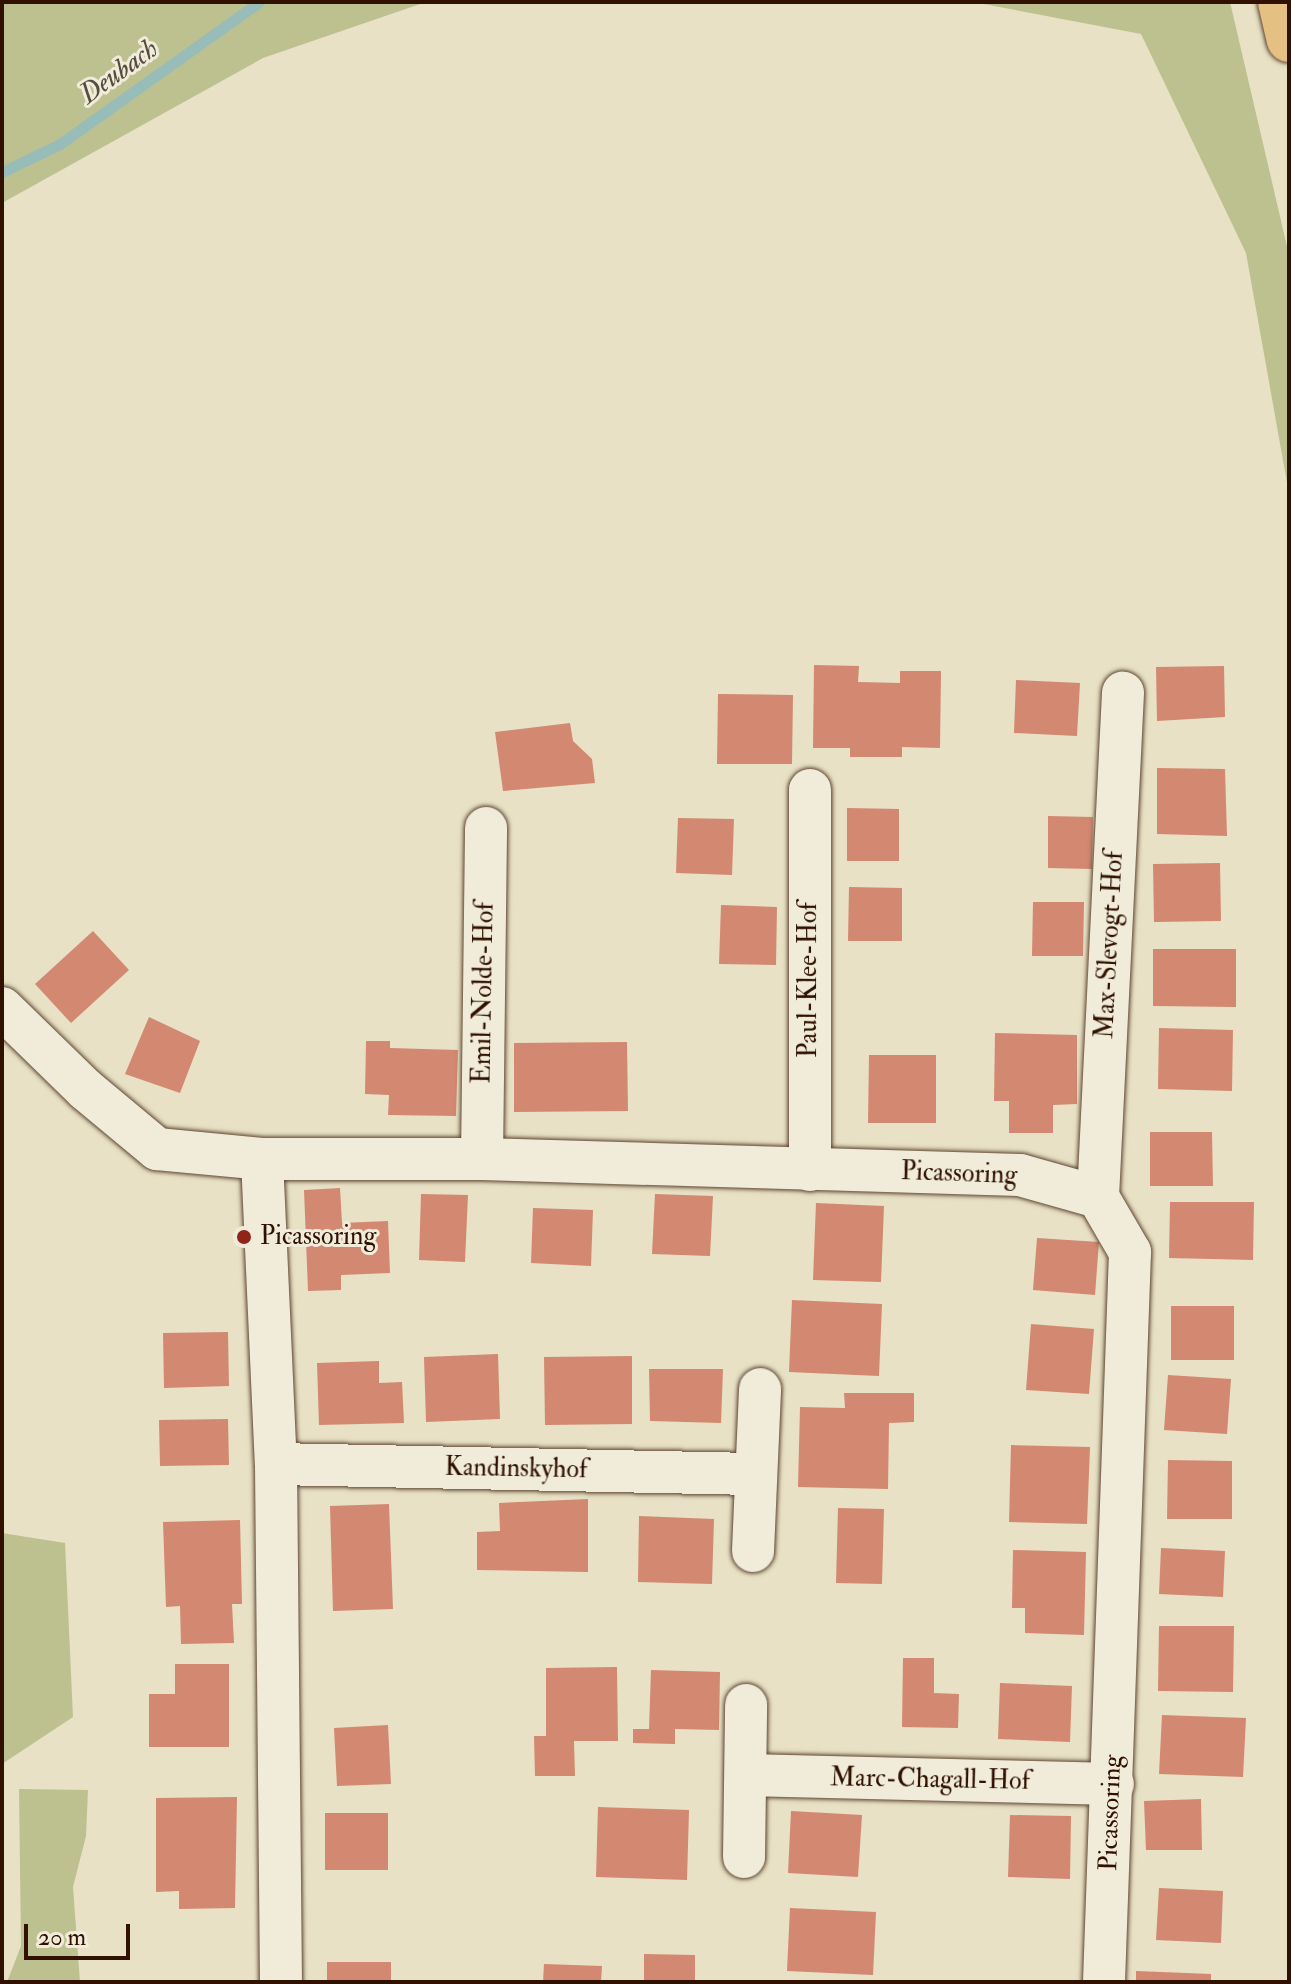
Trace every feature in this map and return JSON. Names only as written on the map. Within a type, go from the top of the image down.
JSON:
[{"type":"highway","points":[[1280,2],[1289,40]]},
{"type":"street","name":"Max-Slevogt-Hof","points":[[1098,1197],[1123,693]]},
{"type":"street","name":"Paul-Klee-Hof","points":[[810,790],[810,1170]]},
{"type":"street","name":"Emil-Nolde-Hof","points":[[482,1159],[486,828]]},
{"type":"street","name":"Picassoring","points":[[2,1008],[85,1089],[157,1149],[262,1159],[482,1159],[1020,1175],[1098,1197],[1130,1252],[1104,1982]]},
{"type":"street","points":[[262,1159],[276,1464],[281,1982]]},
{"type":"street","points":[[753,1551],[760,1389]]},
{"type":"street","name":"Kandinskyhof","points":[[276,1464],[756,1474]]},
{"type":"street","points":[[744,1857],[746,1705]]},
{"type":"street","name":"Marc-Chagall-Hof","points":[[747,1775],[1113,1784]]},
{"type":"green space","points":[[2,2],[426,2],[263,58],[2,203]]},
{"type":"green space","points":[[973,2],[1230,2],[1289,255],[1289,494],[1246,253],[1141,34]]},
{"type":"green space","points":[[2,1533],[65,1543],[73,1717],[2,1764]]},
{"type":"green space","points":[[19,1789],[88,1790],[86,1836],[73,1887],[80,1982],[7,1982],[21,1946]]},
{"type":"building","points":[[814,665],[859,666],[858,682],[900,683],[900,671],[941,671],[940,748],[902,747],[902,757],[850,757],[850,748],[813,748]]},
{"type":"building","points":[[1224,666],[1225,717],[1157,721],[1156,667]]},
{"type":"building","points":[[1016,680],[1080,683],[1077,736],[1014,733]]},
{"type":"building","points":[[718,694],[793,695],[792,764],[717,764]]},
{"type":"building","points":[[570,723],[573,741],[592,759],[595,783],[503,791],[495,732]]},
{"type":"building","points":[[1157,768],[1225,769],[1227,836],[1157,834]]},
{"type":"building","points":[[847,808],[899,809],[899,861],[847,861]]},
{"type":"building","points":[[1048,816],[1093,817],[1092,869],[1048,868]]},
{"type":"building","points":[[678,818],[734,819],[732,875],[676,873]]},
{"type":"building","points":[[1220,863],[1221,921],[1154,922],[1153,864]]},
{"type":"building","points":[[849,887],[902,888],[902,941],[848,941]]},
{"type":"building","points":[[1033,902],[1084,902],[1083,956],[1032,956]]},
{"type":"building","points":[[721,905],[777,907],[776,965],[719,964]]},
{"type":"building","points":[[93,931],[129,970],[71,1023],[35,984]]},
{"type":"building","points":[[1153,949],[1236,949],[1236,1007],[1153,1006]]},
{"type":"building","points":[[149,1017],[200,1041],[180,1093],[125,1074]]},
{"type":"building","points":[[1159,1028],[1233,1030],[1232,1091],[1158,1089]]},
{"type":"building","points":[[995,1033],[1077,1035],[1077,1104],[1053,1105],[1053,1133],[1009,1133],[1009,1101],[994,1101]]},
{"type":"building","points":[[366,1041],[390,1041],[390,1048],[458,1050],[456,1116],[388,1115],[389,1095],[365,1094]]},
{"type":"building","points":[[627,1042],[628,1111],[514,1112],[514,1043]]},
{"type":"building","points":[[869,1055],[936,1055],[936,1123],[868,1123]]},
{"type":"building","points":[[1150,1132],[1212,1132],[1213,1186],[1150,1186]]},
{"type":"building","points":[[340,1188],[342,1223],[388,1221],[390,1273],[341,1275],[341,1290],[308,1291],[304,1190]]},
{"type":"building","points":[[421,1194],[468,1195],[465,1262],[419,1260]]},
{"type":"building","points":[[655,1194],[713,1196],[710,1256],[652,1254]]},
{"type":"building","points":[[1170,1202],[1254,1202],[1253,1260],[1169,1258]]},
{"type":"building","points":[[816,1203],[884,1206],[881,1282],[813,1280]]},
{"type":"building","points":[[533,1208],[593,1210],[591,1266],[531,1263]]},
{"type":"building","points":[[1037,1238],[1099,1242],[1095,1295],[1033,1290]]},
{"type":"building","points":[[792,1300],[882,1304],[879,1376],[789,1372]]},
{"type":"building","points":[[1171,1306],[1234,1306],[1234,1360],[1171,1360]]},
{"type":"building","points":[[1031,1324],[1094,1329],[1089,1394],[1026,1390]]},
{"type":"building","points":[[228,1332],[229,1386],[164,1388],[163,1333]]},
{"type":"building","points":[[498,1354],[500,1419],[426,1422],[424,1357]]},
{"type":"building","points":[[632,1356],[632,1424],[545,1425],[544,1357]]},
{"type":"building","points":[[379,1361],[379,1383],[402,1382],[404,1423],[319,1425],[317,1363]]},
{"type":"building","points":[[649,1369],[723,1369],[721,1423],[650,1421]]},
{"type":"building","points":[[1168,1375],[1231,1379],[1227,1434],[1164,1430]]},
{"type":"building","points":[[844,1393],[914,1393],[914,1422],[889,1423],[888,1489],[798,1487],[800,1407],[845,1408]]},
{"type":"building","points":[[228,1419],[229,1465],[160,1466],[159,1420]]},
{"type":"building","points":[[1011,1445],[1090,1447],[1087,1524],[1009,1522]]},
{"type":"building","points":[[1168,1460],[1232,1461],[1232,1519],[1167,1519]]},
{"type":"building","points":[[588,1499],[588,1572],[477,1570],[477,1532],[500,1531],[499,1503]]},
{"type":"building","points":[[389,1504],[393,1609],[333,1611],[330,1506]]},
{"type":"building","points":[[838,1508],[884,1509],[882,1584],[836,1583]]},
{"type":"building","points":[[639,1516],[714,1519],[712,1584],[638,1582]]},
{"type":"building","points":[[240,1520],[242,1604],[232,1604],[234,1643],[181,1644],[180,1606],[166,1607],[163,1522]]},
{"type":"building","points":[[1161,1548],[1225,1551],[1223,1597],[1159,1594]]},
{"type":"building","points":[[1013,1550],[1086,1552],[1084,1635],[1025,1633],[1025,1608],[1012,1608]]},
{"type":"building","points":[[1159,1626],[1234,1626],[1233,1692],[1158,1691]]},
{"type":"building","points":[[903,1658],[934,1658],[934,1693],[959,1694],[958,1728],[902,1727]]},
{"type":"building","points":[[175,1664],[229,1664],[229,1747],[149,1747],[149,1694],[175,1694]]},
{"type":"building","points":[[617,1667],[618,1741],[574,1741],[575,1776],[535,1776],[534,1736],[546,1736],[546,1668]]},
{"type":"building","points":[[651,1670],[720,1672],[719,1730],[675,1729],[675,1744],[633,1743],[633,1729],[649,1729]]},
{"type":"building","points":[[1000,1683],[1072,1686],[1070,1742],[998,1739]]},
{"type":"building","points":[[1162,1715],[1246,1718],[1243,1777],[1159,1774]]},
{"type":"building","points":[[388,1725],[391,1784],[337,1786],[334,1728]]},
{"type":"building","points":[[237,1797],[235,1908],[179,1909],[179,1891],[156,1892],[156,1798]]},
{"type":"building","points":[[1201,1799],[1202,1850],[1146,1850],[1144,1801]]},
{"type":"building","points":[[598,1807],[689,1810],[687,1880],[596,1877]]},
{"type":"building","points":[[791,1811],[862,1815],[858,1877],[788,1873]]},
{"type":"building","points":[[325,1813],[388,1813],[388,1870],[325,1870]]},
{"type":"building","points":[[1010,1815],[1071,1816],[1070,1879],[1008,1877]]},
{"type":"building","points":[[1159,1888],[1223,1891],[1221,1943],[1156,1940]]},
{"type":"building","points":[[790,1908],[876,1912],[873,1975],[787,1971]]},
{"type":"building","points":[[644,1954],[695,1955],[695,1982],[644,1982]]},
{"type":"building","points":[[327,1962],[391,1962],[391,1982],[327,1982]]},
{"type":"building","points":[[544,1964],[602,1966],[601,1982],[543,1982]]},
{"type":"building","points":[[1136,1971],[1211,1974],[1211,1982],[1136,1982]]},
{"type":"waterway","name":"Deubach","points":[[2,172],[60,144],[259,2]]},
{"type":"place","name":"Picassoring","points":[[244,1237]]}]
